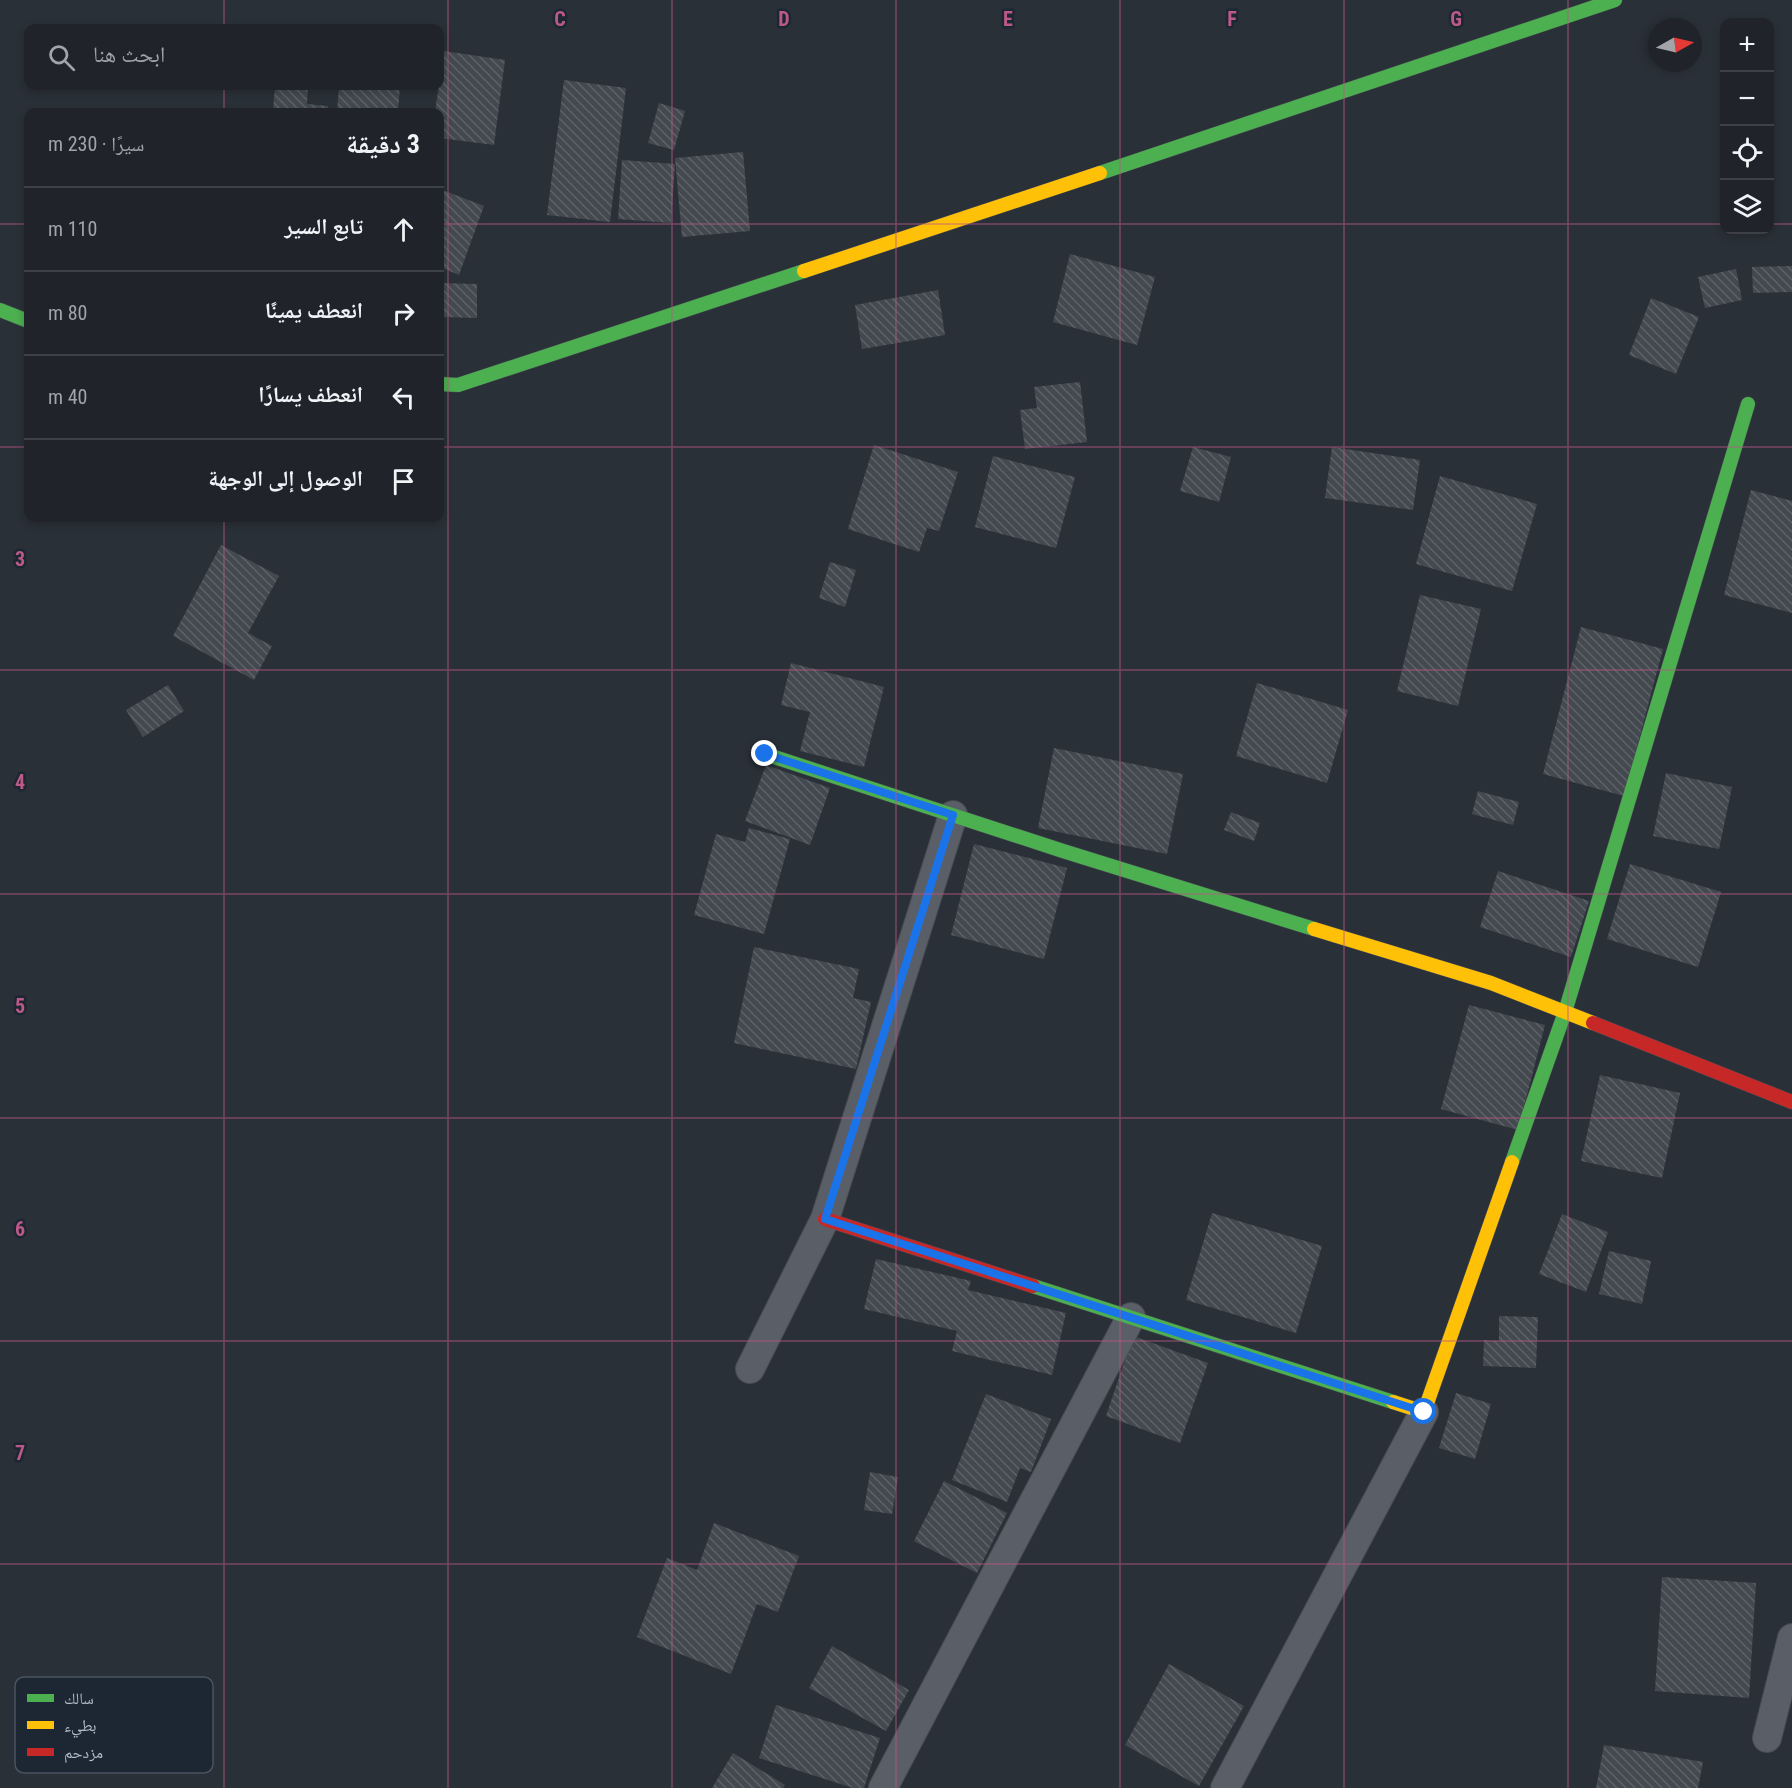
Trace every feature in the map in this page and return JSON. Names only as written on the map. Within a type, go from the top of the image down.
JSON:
[{"type":"street","points":[[444,384],[458,385],[1291,110],[1615,0]]},
{"type":"street","points":[[0,310],[24,319]]},
{"type":"street","points":[[1226,1788],[1424,1412],[1565,1012],[1748,404]]},
{"type":"street","points":[[765,754],[1074,855],[1491,983],[1792,1102]]},
{"type":"street","points":[[750,1369],[825,1219],[953,815]]},
{"type":"street","points":[[825,1219],[1424,1412]]},
{"type":"street","points":[[883,1788],[1131,1317]]},
{"type":"street","points":[[1767,1738],[1792,1638]]},
{"type":"building","points":[[444,51],[505,60],[494,145],[444,139],[444,108],[436,108],[438,90],[444,90]]},
{"type":"building","points":[[564,80],[626,88],[610,222],[547,215]]},
{"type":"building","points":[[275,90],[308,90],[307,104],[328,106],[328,108],[273,108]]},
{"type":"building","points":[[339,90],[400,90],[398,108],[337,108]]},
{"type":"building","points":[[659,103],[685,111],[674,150],[648,143]]},
{"type":"building","points":[[743,152],[750,231],[682,237],[675,158]]},
{"type":"building","points":[[622,160],[675,164],[671,223],[618,219]]},
{"type":"building","points":[[444,191],[484,206],[459,275],[444,269]]},
{"type":"building","points":[[1070,254],[1155,277],[1137,345],[1053,322]]},
{"type":"building","points":[[1792,266],[1792,292],[1753,293],[1752,267]]},
{"type":"building","points":[[1736,269],[1742,300],[1705,308],[1698,277]]},
{"type":"building","points":[[444,283],[477,284],[477,318],[444,317]]},
{"type":"building","points":[[938,290],[945,335],[862,349],[855,305]]},
{"type":"building","points":[[1651,298],[1699,317],[1676,374],[1629,355]]},
{"type":"building","points":[[1080,382],[1087,442],[1025,449],[1020,410],[1037,408],[1034,387]]},
{"type":"building","points":[[874,445],[958,472],[939,531],[927,528],[919,552],[848,529]]},
{"type":"building","points":[[1193,447],[1231,457],[1219,502],[1180,491]]},
{"type":"building","points":[[1332,447],[1420,460],[1413,510],[1325,498]]},
{"type":"building","points":[[993,456],[1075,477],[1056,548],[975,527]]},
{"type":"building","points":[[1440,476],[1537,504],[1512,591],[1416,564]]},
{"type":"building","points":[[1751,490],[1792,501],[1792,613],[1724,595]]},
{"type":"building","points":[[221,545],[279,576],[248,633],[272,646],[254,680],[173,636]]},
{"type":"building","points":[[830,562],[856,570],[845,607],[819,598]]},
{"type":"building","points":[[1420,595],[1481,609],[1458,706],[1397,691]]},
{"type":"building","points":[[1581,627],[1663,649],[1624,796],[1543,774]]},
{"type":"building","points":[[791,663],[884,687],[864,767],[800,751],[810,712],[781,705]]},
{"type":"building","points":[[1257,683],[1348,710],[1327,783],[1236,756]]},
{"type":"building","points":[[168,685],[184,711],[143,737],[126,710]]},
{"type":"building","points":[[1054,748],[1183,774],[1167,854],[1038,828]]},
{"type":"building","points":[[766,765],[830,788],[810,845],[745,821]]},
{"type":"building","points":[[1666,773],[1732,787],[1719,849],[1653,836]]},
{"type":"building","points":[[1478,791],[1519,802],[1513,825],[1472,814]]},
{"type":"building","points":[[1231,812],[1260,823],[1254,841],[1224,830]]},
{"type":"building","points":[[749,828],[790,839],[764,934],[694,915],[716,834],[745,842]]},
{"type":"building","points":[[974,844],[1067,868],[1044,959],[951,935]]},
{"type":"building","points":[[1630,864],[1721,892],[1698,967],[1607,939]]},
{"type":"building","points":[[1498,871],[1589,901],[1571,957],[1480,927]]},
{"type":"building","points":[[754,947],[859,969],[853,998],[871,1002],[856,1069],[734,1043]]},
{"type":"building","points":[[1469,1005],[1545,1025],[1518,1130],[1441,1109]]},
{"type":"building","points":[[1600,1075],[1680,1093],[1662,1178],[1581,1161]]},
{"type":"building","points":[[1212,1213],[1322,1246],[1296,1333],[1186,1300]]},
{"type":"building","points":[[1562,1214],[1608,1232],[1586,1292],[1539,1274]]},
{"type":"building","points":[[1609,1251],[1651,1261],[1642,1304],[1599,1294]]},
{"type":"building","points":[[876,1259],[971,1281],[968,1290],[1066,1313],[1052,1375],[952,1351],[957,1331],[864,1309]]},
{"type":"building","points":[[1499,1316],[1538,1317],[1536,1368],[1483,1366],[1484,1340],[1499,1341]]},
{"type":"building","points":[[1133,1336],[1208,1363],[1180,1443],[1106,1416]]},
{"type":"building","points":[[1456,1393],[1491,1404],[1475,1459],[1439,1448]]},
{"type":"building","points":[[986,1394],[1051,1419],[1031,1472],[1020,1468],[1007,1502],[952,1480]]},
{"type":"building","points":[[870,1472],[898,1477],[892,1514],[864,1510]]},
{"type":"building","points":[[944,1481],[1007,1513],[977,1573],[914,1541]]},
{"type":"building","points":[[714,1523],[799,1556],[778,1612],[757,1604],[731,1674],[637,1637],[667,1558],[697,1570]]},
{"type":"building","points":[[1662,1577],[1756,1583],[1749,1698],[1655,1691]]},
{"type":"building","points":[[832,1646],[909,1690],[886,1731],[809,1688]]},
{"type":"building","points":[[1169,1664],[1244,1706],[1199,1786],[1125,1745]]},
{"type":"building","points":[[776,1705],[880,1738],[864,1788],[853,1788],[759,1758]]},
{"type":"building","points":[[1604,1745],[1703,1762],[1698,1788],[1596,1788]]},
{"type":"building","points":[[733,1753],[785,1785],[783,1788],[712,1788]]},
{"type":"traffic: fast","points":[[1100,173],[1615,0]]},
{"type":"traffic: fast","points":[[444,384],[458,385],[804,271]]},
{"type":"traffic: fast","points":[[0,310],[24,319]]},
{"type":"traffic: fast","points":[[1512,1162],[1565,1012],[1748,404]]},
{"type":"traffic: fast","points":[[765,754],[1063,851],[1314,929]]},
{"type":"traffic: fast","points":[[1033,1286],[1393,1402]]},
{"type":"traffic: slow","points":[[804,271],[1100,173]]},
{"type":"traffic: slow","points":[[1314,929],[1491,983],[1593,1023]]},
{"type":"traffic: slow","points":[[1393,1402],[1424,1412],[1512,1162]]},
{"type":"traffic: jam","points":[[1593,1023],[1792,1102]]},
{"type":"traffic: jam","points":[[825,1219],[1033,1286]]},
{"type":"route","points":[[765,754],[953,815],[825,1219],[1424,1412]]}]
